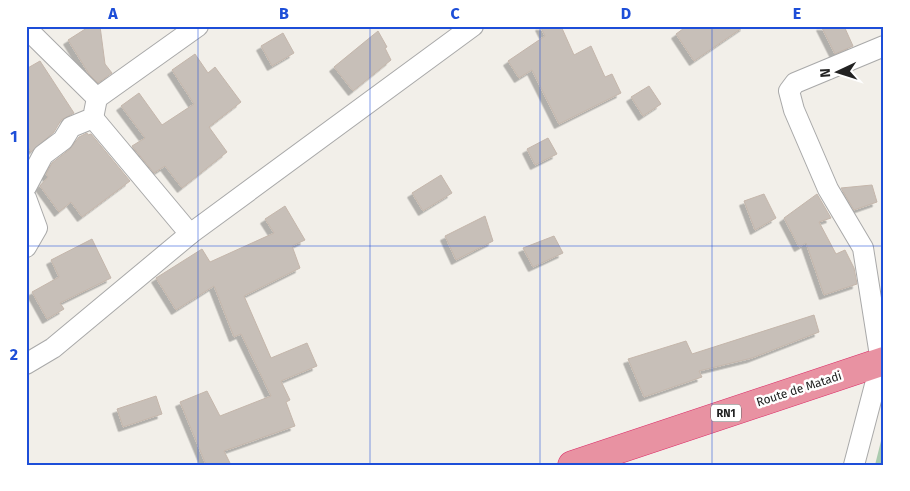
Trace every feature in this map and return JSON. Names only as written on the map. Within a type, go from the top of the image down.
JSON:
[{"type":"highway","name":"Route de Matadi","points":[[572,465],[882,362]]},
{"type":"street","points":[[93,118],[97,98],[198,26]]},
{"type":"street","points":[[26,364],[53,348],[190,234],[473,26]]},
{"type":"street","points":[[26,28],[97,98]]},
{"type":"street","points":[[854,465],[882,362],[863,248],[828,189],[794,110],[789,91],[795,84],[884,46]]},
{"type":"street","points":[[93,118],[190,234]]},
{"type":"street","points":[[26,187],[43,155],[63,140],[71,128],[93,118]]},
{"type":"street","points":[[26,198],[37,228],[26,247]]},
{"type":"green space","points":[[884,429],[884,465],[875,465]]},
{"type":"building","points":[[90,26],[100,26],[105,64],[112,73],[98,83],[89,74],[68,40]]},
{"type":"building","points":[[540,26],[561,26],[574,55],[591,46],[605,77],[612,74],[621,93],[559,124],[532,70],[519,78],[508,61],[545,36]]},
{"type":"building","points":[[687,26],[745,26],[694,61],[676,34]]},
{"type":"building","points":[[821,26],[844,26],[853,46],[835,54]]},
{"type":"building","points":[[378,31],[387,47],[385,48],[391,60],[353,91],[334,67]]},
{"type":"building","points":[[283,33],[294,53],[272,66],[261,46]]},
{"type":"building","points":[[195,54],[208,73],[215,67],[241,102],[209,127],[227,152],[182,188],[165,166],[154,173],[132,146],[145,138],[121,106],[139,93],[162,125],[194,104],[172,70]]},
{"type":"building","points":[[40,61],[74,113],[61,120],[54,132],[31,152],[26,144],[26,69]]},
{"type":"building","points":[[649,86],[661,104],[643,116],[631,97]]},
{"type":"building","points":[[87,133],[88,135],[91,134],[130,181],[82,217],[71,202],[59,212],[40,186],[48,177],[46,174],[52,163],[70,149],[79,137]]},
{"type":"building","points":[[548,138],[557,154],[535,165],[527,149]]},
{"type":"building","points":[[441,175],[452,193],[423,211],[412,193]]},
{"type":"building","points":[[872,185],[877,202],[854,210],[841,188]]},
{"type":"building","points":[[764,194],[776,218],[755,230],[744,201]]},
{"type":"building","points":[[817,194],[831,218],[819,222],[836,254],[845,250],[854,268],[857,284],[824,295],[806,243],[799,247],[784,218]]},
{"type":"building","points":[[285,206],[305,240],[292,246],[300,268],[244,296],[271,358],[307,343],[317,366],[281,381],[290,400],[286,402],[295,426],[224,451],[231,465],[206,465],[180,402],[207,391],[220,416],[271,396],[241,334],[234,337],[214,286],[176,310],[156,278],[202,249],[210,262],[274,233],[265,219]]},
{"type":"building","points":[[485,216],[493,241],[456,260],[445,236]]},
{"type":"building","points":[[554,236],[563,253],[533,267],[523,248]]},
{"type":"building","points":[[92,239],[111,278],[60,303],[64,309],[47,319],[32,292],[59,277],[51,260]]},
{"type":"building","points":[[814,315],[819,332],[752,358],[699,371],[702,377],[644,397],[628,359],[686,341],[692,354]]},
{"type":"building","points":[[156,396],[162,414],[123,427],[117,409]]}]
